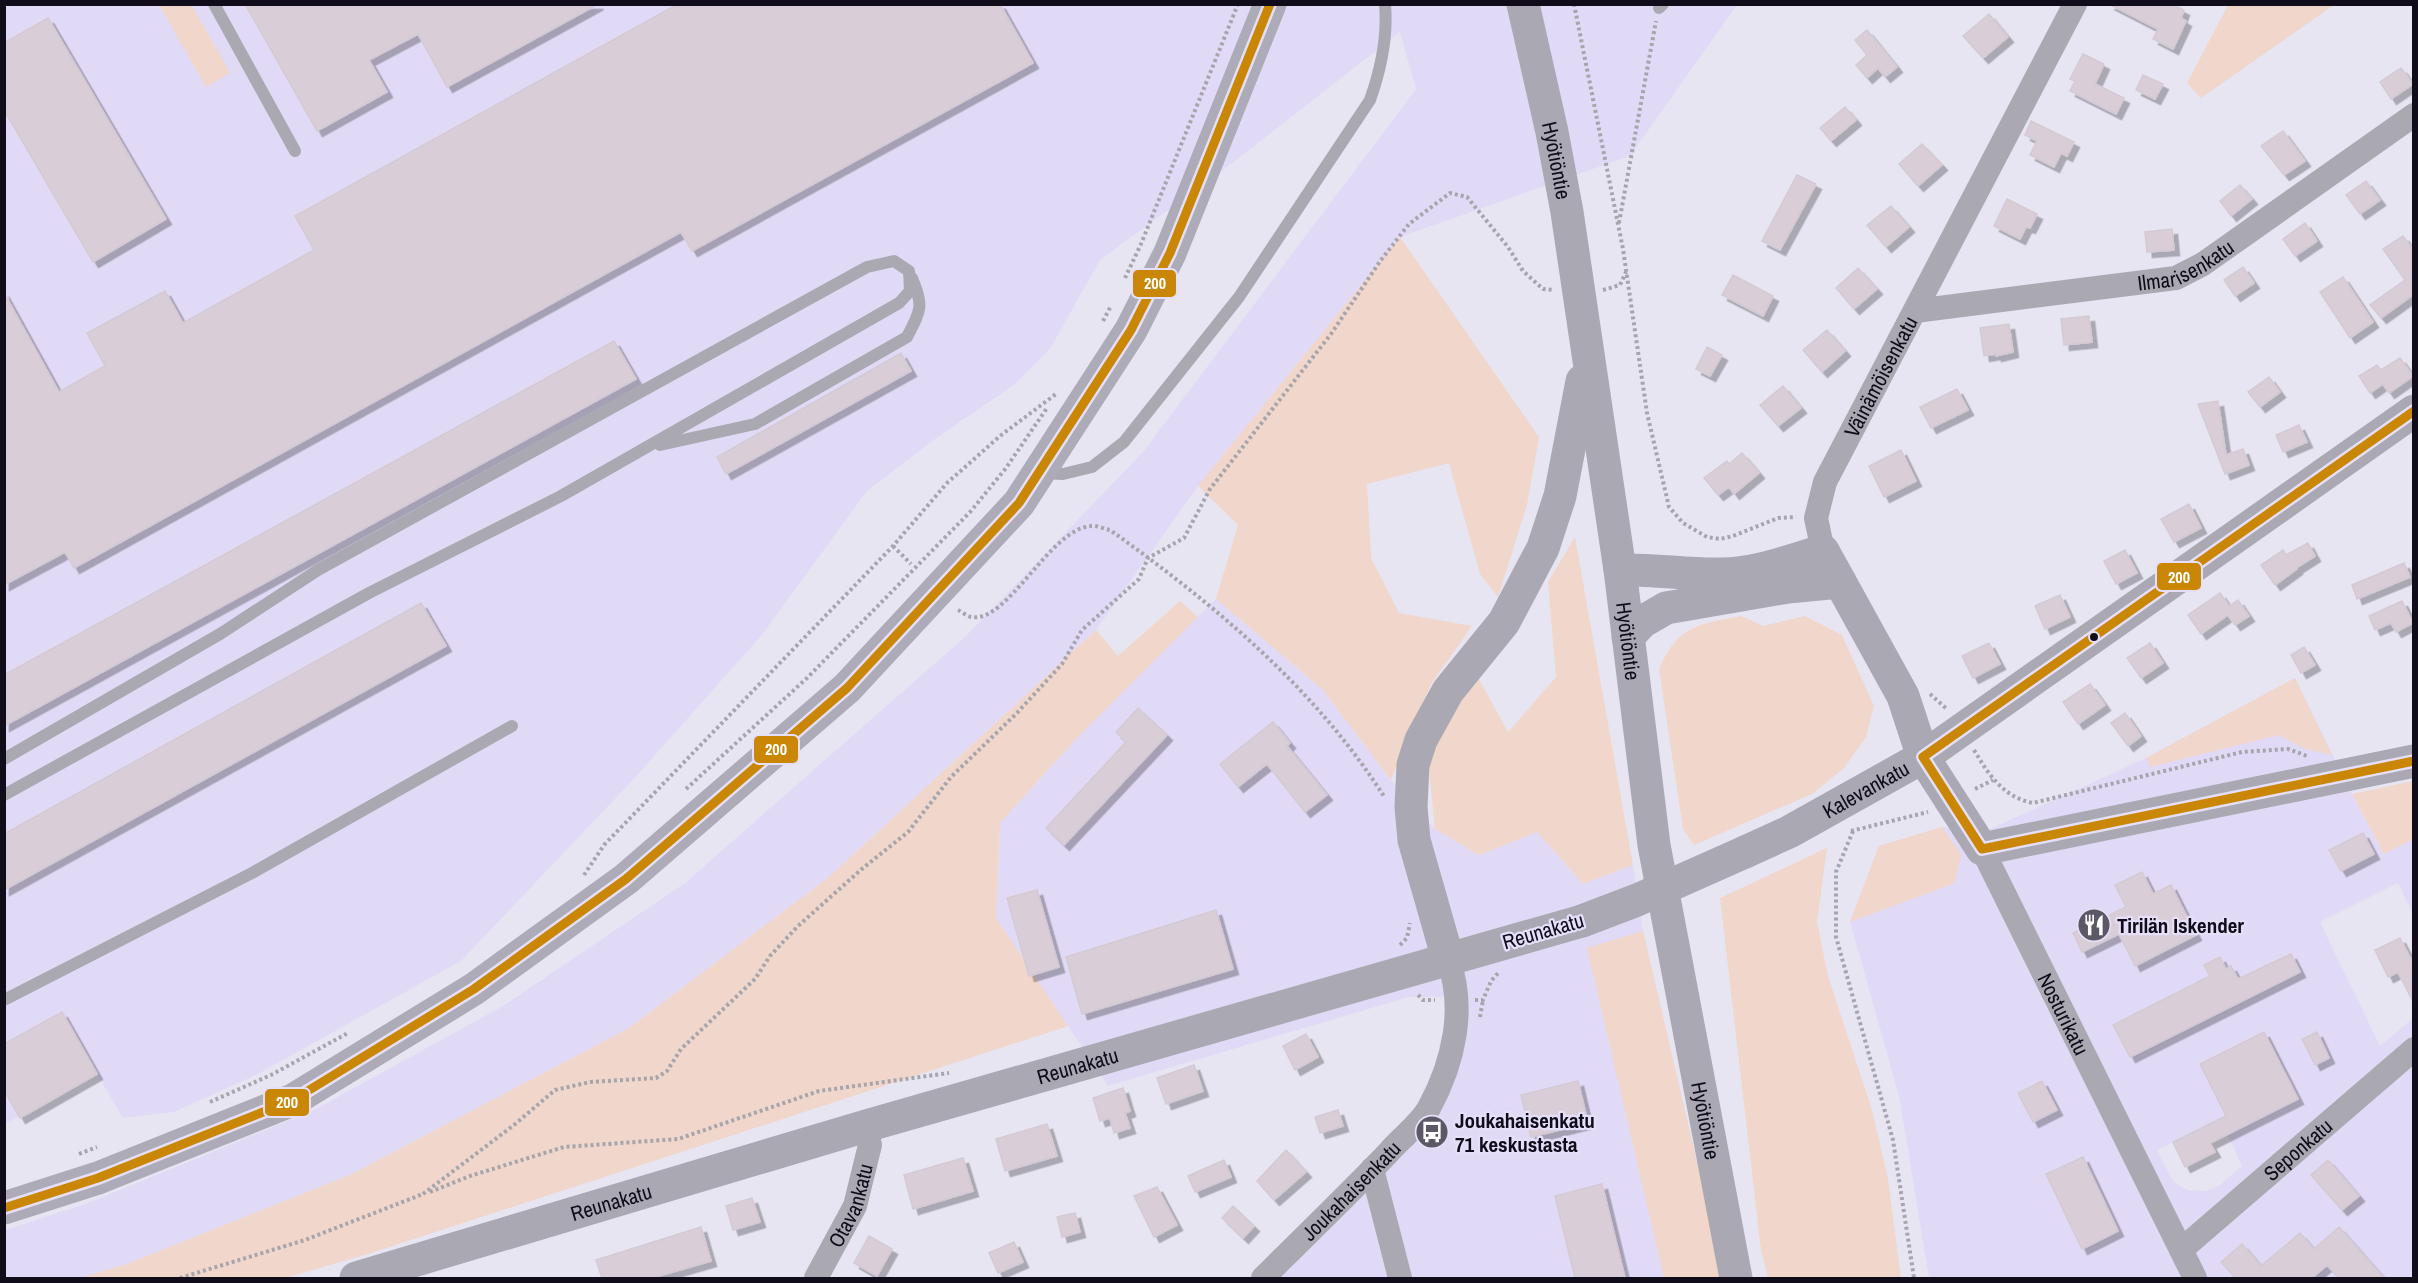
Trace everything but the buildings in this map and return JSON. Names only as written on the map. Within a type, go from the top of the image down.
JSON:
[{"type":"main road","points":[[4,1208],[98,1178],[293,1100],[474,989],[626,879],[847,688],[1018,503],[1040,473],[1131,330],[1170,253],[1270,4]]},
{"type":"main road","name":"Hyötiöntie","points":[[1522,4],[1552,132],[1579,290],[1620,570],[1654,845],[1736,1278]]},
{"type":"main road","points":[[1448,958],[1414,840],[1411,807],[1413,765],[1421,740],[1448,691],[1504,622],[1543,548],[1560,496],[1588,350]]},
{"type":"main road","name":"Kalevankatu","points":[[1789,832],[1923,757],[2414,411]]},
{"type":"main road","points":[[1620,570],[1652,569],[1725,574],[1785,562],[1823,550]]},
{"type":"main road","name":"Väinämöisenkatu","points":[[1823,550],[1903,696],[1923,757]]},
{"type":"main road","points":[[1628,637],[1642,622],[1666,608],[1788,587],[1840,582]]},
{"type":"main road","name":"Nosturikatu","points":[[1923,757],[1982,849]]},
{"type":"main road","points":[[1982,849],[2414,761]]},
{"type":"main road","name":"Reunakatu","points":[[356,1278],[866,1126],[1582,921],[1637,900],[1789,832]]},
{"type":"street","name":"Väinämöisenkatu","points":[[1823,550],[1816,518],[1825,482],[2076,4]]},
{"type":"street","name":"Ilmarisenkatu","points":[[1916,311],[2176,278],[2203,264],[2414,115]]},
{"type":"street","name":"Nosturikatu","points":[[1982,849],[2195,1278]]},
{"type":"street","name":"Joukahaisenkatu","points":[[1263,1278],[1428,1110],[1446,1071],[1457,1021],[1458,1001],[1455,979],[1448,958]]},
{"type":"street","name":"Seponkatu","points":[[2181,1250],[2414,1048]]},
{"type":"street","name":"Otavankatu","points":[[816,1278],[855,1206],[870,1144],[866,1126]]},
{"type":"street","points":[[1372,1169],[1400,1278]]},
{"type":"lane","points":[[214,4],[295,151]]},
{"type":"lane","points":[[1040,473],[1063,474],[1092,467],[1124,442],[1239,297],[1370,100],[1378,77],[1383,50],[1386,23],[1385,4]]},
{"type":"lane","points":[[4,759],[220,634],[318,570],[867,267],[894,261],[909,272],[921,299],[918,316],[907,337],[755,424],[687,438],[641,451]]},
{"type":"lane","points":[[4,795],[369,593],[561,496],[899,303],[910,291],[909,272]]},
{"type":"lane","points":[[4,1000],[252,873],[512,726]]},
{"type":"path","points":[[1124,280],[1141,244],[1238,4]]},
{"type":"path","points":[[1574,4],[1619,227],[1647,413],[1669,507],[1683,523],[1707,537],[1720,539],[1778,518],[1816,518]]},
{"type":"path","points":[[1619,227],[1647,66],[1661,6]]},
{"type":"path","points":[[423,1194],[514,1125],[555,1090],[590,1082],[656,1078],[667,1071],[681,1050],[755,979],[770,957],[797,927],[863,868],[908,832],[951,777],[1016,714],[1062,664],[1082,630],[1139,579],[1149,558],[1184,538],[1210,489],[1331,334],[1409,224],[1450,193],[1467,197],[1508,247],[1523,271],[1543,289],[1593,292],[1620,285],[1626,272]]},
{"type":"path","points":[[1098,330],[1114,300]]},
{"type":"path","points":[[681,794],[807,678],[972,511],[1006,468],[1062,385]]},
{"type":"path","points":[[598,866],[582,879],[604,845],[893,546],[947,483],[1000,436],[1056,394]]},
{"type":"path","points":[[958,610],[970,616],[982,615],[1000,606],[1066,536],[1091,526],[1110,530],[1217,613],[1302,691],[1362,763],[1386,801]]},
{"type":"path","points":[[893,546],[911,564]]},
{"type":"path","points":[[1927,691],[1950,712],[1993,780],[2007,794],[2020,801],[2034,803],[2242,752],[2288,749],[2316,759]]},
{"type":"path","points":[[1844,833],[1932,811]]},
{"type":"path","points":[[1853,831],[1836,872],[1836,937],[1893,1140],[1914,1278]]},
{"type":"path","points":[[1396,974],[1390,953],[1407,938],[1410,921]]},
{"type":"path","points":[[200,1107],[271,1075],[354,1029]]},
{"type":"path","points":[[180,1278],[305,1240],[470,1176],[564,1147],[678,1139],[819,1090],[958,1072]]},
{"type":"path","points":[[71,1157],[104,1145]]},
{"type":"shaded area","points":[[5,5],[1737,5],[1630,156],[1400,237],[1198,486],[1096,630],[829,877],[629,1028],[350,1175],[127,1264],[80,1278],[5,1278],[5,1230],[88,1203],[312,1111],[503,1006],[685,883],[966,636],[1143,452],[1416,89],[1400,32],[1235,161],[1100,260],[1050,349],[1014,385],[935,439],[867,491],[761,636],[632,781],[461,961],[258,1074],[174,1112],[123,1118],[97,1074],[5,1124]]},
{"type":"shaded area","points":[[159,5],[192,5],[230,73],[206,87]]},
{"type":"shaded area","points":[[2228,5],[2334,5],[2201,98],[2187,83]]},
{"type":"shaded area","points":[[1400,237],[1539,437],[1527,505],[1498,597],[1480,574],[1449,463],[1367,484],[1371,558],[1399,613],[1472,626],[1431,684],[1391,780],[1322,689],[1216,599],[1238,525],[1198,486]]},
{"type":"shaded area","points":[[1575,537],[1633,865],[1583,884],[1537,832],[1479,855],[1435,829],[1429,770],[1440,726],[1479,679],[1508,732],[1556,677],[1548,582]]},
{"type":"shaded area","points":[[1216,599],[1322,689],[1391,780],[1435,829],[1479,855],[1537,832],[1583,884],[1633,865],[1643,931],[1724,1278],[1250,1278],[1416,1107],[1434,1069],[1451,997],[1409,997],[1108,1086],[996,918],[1000,823],[1075,740]]},
{"type":"shaded area","points":[[1180,601],[1198,617],[1075,740],[1000,823],[996,918],[1068,1026],[368,1254],[285,1278],[80,1278],[127,1264],[350,1175],[629,1028],[829,877],[1096,630],[1118,656]]},
{"type":"shaded area","points":[[1741,616],[1763,626],[1805,616],[1842,635],[1874,706],[1866,737],[1844,768],[1812,794],[1694,845],[1683,829],[1659,669],[1674,643],[1691,629],[1713,621]]},
{"type":"shaded area","points":[[2295,678],[2384,854],[2413,839],[2413,914],[2398,883],[2320,922],[2380,1046],[2413,1018],[2413,1278],[1929,1278],[1899,1096],[1850,922],[1879,846],[1942,827],[1979,834],[2146,758]],"holes":[[[2220,1119],[2242,1166],[2220,1185],[2206,1191],[2187,1190],[2173,1181],[2157,1150]]]},
{"type":"shaded area","points":[[2295,678],[2332,755],[2305,749],[2279,735],[2150,767],[2146,758]]},
{"type":"shaded area","points":[[2413,781],[2413,839],[2384,854],[2352,794]]},
{"type":"shaded area","points":[[1942,827],[1961,855],[1955,883],[1850,922],[1879,846]]},
{"type":"shaded area","points":[[1827,848],[1817,922],[1828,976],[1872,1110],[1888,1179],[1901,1278],[1768,1278],[1761,1250],[1720,898]]},
{"type":"shaded area","points":[[1643,931],[1724,1278],[1664,1278],[1587,948]]},
{"type":"transit line","name":"200","points":[[4,1208],[98,1178],[293,1100],[474,989],[626,879],[847,688],[1019,503],[1131,330],[1170,253],[1270,4]]},
{"type":"transit line","name":"200","points":[[2414,411],[1923,757],[1982,849],[2414,761]]},
{"type":"place","name":"Tirilän Iskender","points":[[2094,925]]},
{"type":"place","name":"Joukahaisenkatu 71 keskustasta","points":[[1432,1132]]}]
